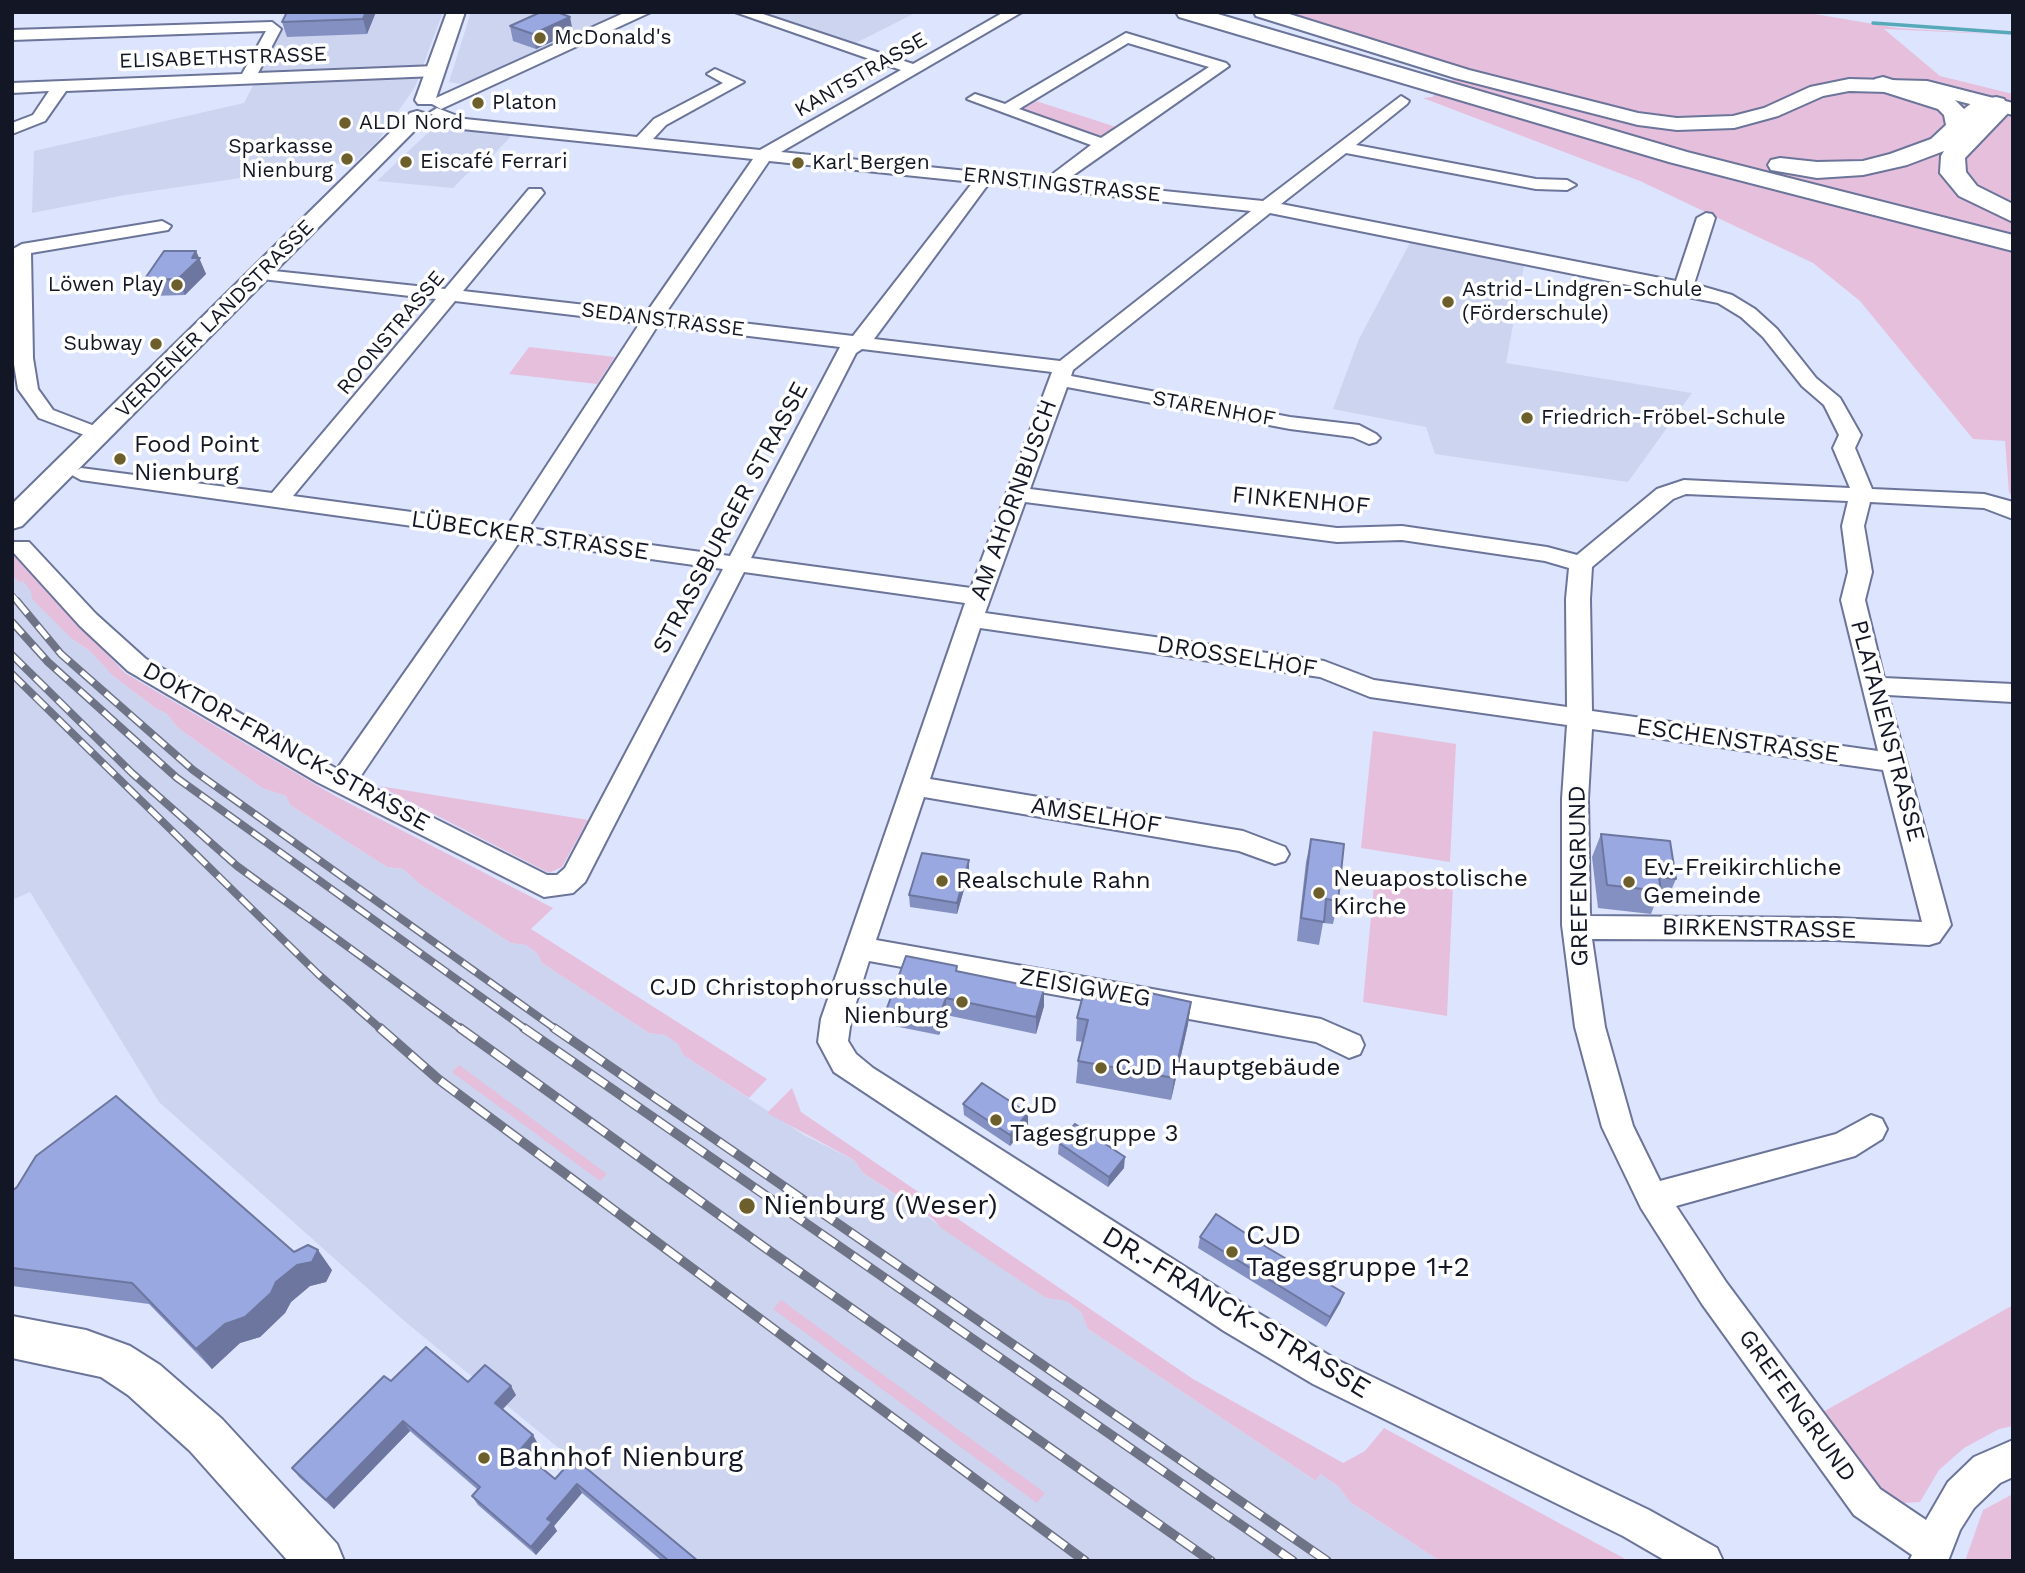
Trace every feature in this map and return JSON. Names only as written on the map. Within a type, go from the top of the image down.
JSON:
[{"type":"highway","points":[[1186,12],[1473,99],[1821,195],[2013,243]]},
{"type":"highway","points":[[1216,12],[1700,152],[2013,233]]},
{"type":"highway","points":[[1883,84],[1945,104],[1955,113],[1962,136],[1953,156],[1953,173],[1968,191],[2013,214]]},
{"type":"highway","points":[[1700,152],[1817,170],[1863,168],[1898,160],[1962,136],[2004,106]]},
{"type":"highway","points":[[1962,136],[2005,135]]},
{"type":"highway","points":[[1821,195],[2013,253]]},
{"type":"main road","name":"VERDENER LANDSTRASSE","points":[[12,520],[430,108],[436,71],[456,12]]},
{"type":"main road","points":[[430,108],[642,12]]},
{"type":"main road","points":[[1263,12],[1522,91],[1637,119],[1677,124],[1734,122],[1770,112],[1825,89],[1883,84],[1927,87],[2004,106]]},
{"type":"main road","points":[[12,1337],[86,1351],[114,1361],[144,1380],[206,1435],[320,1561]]},
{"type":"street","points":[[742,12],[913,69]]},
{"type":"street","name":"KANTSTRASSE","points":[[765,154],[1015,12]]},
{"type":"street","points":[[12,35],[272,26],[274,29],[248,78]]},
{"type":"street","points":[[1006,110],[1126,38],[1221,66],[1103,144],[1050,184]]},
{"type":"street","name":"ELISABETHSTRASSE","points":[[12,88],[436,71]]},
{"type":"street","points":[[641,142],[660,122],[736,82],[715,74]]},
{"type":"street","points":[[12,129],[38,118],[61,86]]},
{"type":"street","points":[[975,99],[1103,144]]},
{"type":"street","name":"AM AHORNBUSCH","points":[[834,1042],[836,1018],[859,948],[1015,494],[1061,373],[1401,101]]},
{"type":"street","name":"ERNSTINGSTRASSE","points":[[430,108],[462,124],[1268,206],[1683,288],[1725,299],[1748,313],[1770,333],[1809,382],[1833,402],[1850,435],[1844,448],[1861,487],[1861,495]]},
{"type":"street","points":[[1343,147],[1536,184],[1567,185]]},
{"type":"street","points":[[342,783],[514,533],[652,319],[765,154]]},
{"type":"street","name":"STRASSBURGER STRASSE","points":[[544,886],[563,885],[575,875],[848,350],[857,344],[985,177]]},
{"type":"street","name":"ROONSTRASSE","points":[[279,499],[453,295],[535,193]]},
{"type":"street","points":[[1683,288],[1706,218]]},
{"type":"street","points":[[98,434],[46,414],[28,389],[23,358],[22,248],[162,226]]},
{"type":"street","name":"SEDANSTRASSE","points":[[262,272],[857,344],[1061,373]]},
{"type":"street","name":"STARENHOF","points":[[1061,373],[1290,423],[1359,431],[1369,438]]},
{"type":"street","name":"LÜBECKER STRASSE","points":[[81,474],[279,499],[736,565],[976,608]]},
{"type":"street","points":[[1581,564],[1665,494],[1684,487],[1984,501],[1998,503],[2013,512]]},
{"type":"street","name":"FINKENHOF","points":[[1015,494],[1337,535],[1402,533],[1547,554],[1581,564]]},
{"type":"street","name":"PLATANENSTRASSE","points":[[1861,495],[1853,526],[1860,572],[1853,600],[1872,686],[1896,763],[1937,925]]},
{"type":"street","name":"DOKTOR-FRANCK-STRASSE","points":[[21,547],[88,620],[137,665],[237,725],[342,783],[544,886]]},
{"type":"street","name":"GREFENGRUND","points":[[1581,564],[1578,599],[1580,720],[1575,799],[1576,925],[1579,967],[1602,1080],[1618,1127],[1652,1198],[1714,1293],[1867,1502],[1931,1554]]},
{"type":"street","name":"DROSSELHOF","points":[[976,608],[1324,669],[1370,688],[1580,720]]},
{"type":"street","points":[[1872,686],[2013,693]]},
{"type":"street","name":"ESCHENSTRASSE","points":[[1580,720],[1896,763]]},
{"type":"street","name":"AMSELHOF","points":[[915,786],[1243,841],[1275,854]]},
{"type":"street","name":"BIRKENSTRASSE","points":[[1576,925],[1596,928],[1835,929],[1929,934],[1937,925]]},
{"type":"street","name":"ZEISIGWEG","points":[[859,948],[1321,1031],[1349,1045]]},
{"type":"street","name":"DR.-FRANCK-STRASSE","points":[[834,1042],[845,1062],[862,1077],[1236,1319],[1325,1372],[1636,1523],[1704,1561]]},
{"type":"street","points":[[1652,1198],[1844,1146],[1871,1129]]},
{"type":"street","points":[[1931,1554],[1946,1517],[1961,1495],[1987,1471],[2013,1458]]},
{"type":"shaded area","points":[[292,12],[443,12],[415,87],[377,142],[356,161],[125,195],[32,213],[34,151],[244,103]]},
{"type":"shaded area","points":[[471,12],[628,12],[467,85],[449,82]]},
{"type":"shaded area","points":[[750,12],[917,12],[852,45]]},
{"type":"shaded area","points":[[1274,12],[1803,12],[1897,28],[2013,35],[1884,29],[1940,76],[2013,94],[2013,498],[2009,492],[2005,441],[1973,439],[1860,301],[1813,263],[1640,181],[1423,98],[1432,97],[1464,70]]},
{"type":"shaded area","points":[[1036,101],[1116,127],[1101,136],[1021,110]]},
{"type":"shaded area","points":[[435,126],[513,134],[481,168],[474,167],[453,188],[377,181]]},
{"type":"shaded area","name":"Friedrich-Fröbel-Schule","points":[[1411,241],[1524,266],[1506,363],[1692,393],[1628,482],[1435,454],[1426,427],[1333,409],[1359,339]]},
{"type":"shaded area","points":[[529,347],[615,357],[597,384],[509,374]]},
{"type":"shaded area","points":[[12,554],[125,673],[337,797],[553,908],[531,929],[767,1079],[749,1098],[683,1055],[678,1044],[665,1035],[649,1033],[542,963],[537,953],[526,945],[511,943],[421,885],[403,869],[387,867],[290,805],[286,796],[262,788],[178,728],[167,714],[112,675],[90,651],[72,639],[32,599],[31,591],[23,581],[19,582],[12,575]]},
{"type":"shaded area","points":[[12,575],[19,582],[23,580],[72,639],[90,651],[112,675],[167,714],[178,728],[262,788],[286,796],[290,805],[387,867],[403,869],[421,885],[511,943],[526,945],[537,953],[542,963],[649,1033],[665,1035],[678,1044],[683,1055],[804,1135],[854,1160],[863,1173],[1046,1298],[1066,1301],[1081,1312],[1088,1329],[1316,1481],[1320,1474],[1338,1486],[1350,1502],[1440,1561],[696,1561],[402,1319],[159,1102],[30,892],[12,900]]},
{"type":"shaded area","points":[[1373,731],[1456,744],[1450,862],[1361,848]]},
{"type":"shaded area","points":[[379,786],[588,820],[562,867],[549,873]]},
{"type":"shaded area","points":[[1375,875],[1453,887],[1447,1016],[1363,1002]]},
{"type":"shaded area","points":[[459,1065],[607,1174],[600,1181],[452,1072]]},
{"type":"shaded area","points":[[792,1088],[801,1112],[1193,1379],[1343,1463],[1365,1451],[1384,1428],[1629,1561],[1440,1561],[1350,1502],[1338,1486],[1320,1474],[1316,1481],[1088,1329],[1081,1312],[1066,1301],[1046,1298],[863,1173],[854,1160],[767,1113]]},
{"type":"shaded area","points":[[781,1300],[1045,1493],[1037,1503],[773,1309]]},
{"type":"shaded area","points":[[2013,1305],[2013,1426],[1999,1429],[1964,1448],[1939,1470],[1920,1502],[1904,1503],[1881,1491],[1823,1412]]},
{"type":"shaded area","points":[[2013,1494],[2013,1561],[1965,1561],[1983,1510]]},
{"type":"building","points":[[287,12],[366,12],[363,19],[282,22]]},
{"type":"building","points":[[541,12],[557,12],[570,17],[533,34],[510,26]]},
{"type":"building","points":[[164,251],[196,251],[192,258],[200,258],[178,279],[144,280]]},
{"type":"building","points":[[1601,834],[1670,841],[1676,879],[1659,877],[1661,891],[1607,885]]},
{"type":"building","name":"Neuapostolische Kirche","points":[[1311,839],[1344,844],[1338,901],[1326,899],[1324,922],[1301,918]]},
{"type":"building","name":"Realschule Rahn","points":[[922,853],[969,860],[957,903],[909,895]]},
{"type":"building","points":[[906,956],[957,966],[956,971],[1044,989],[1036,1017],[946,998],[938,1019],[887,1008]]},
{"type":"building","name":"CJD Hauptgebäude","points":[[1085,988],[1148,1001],[1150,993],[1191,1002],[1174,1078],[1078,1061],[1088,1020],[1077,1018]]},
{"type":"building","points":[[982,1083],[1028,1113],[1010,1135],[963,1104]]},
{"type":"building","points":[[116,1096],[294,1252],[308,1245],[318,1250],[312,1262],[297,1265],[276,1282],[271,1293],[245,1317],[225,1324],[196,1349],[132,1283],[12,1268],[12,1191],[36,1156]]},
{"type":"building","points":[[1075,1124],[1125,1157],[1109,1177],[1059,1143]]},
{"type":"building","points":[[1216,1214],[1344,1293],[1330,1317],[1200,1237]]},
{"type":"building","name":"Bahnhof Nienburg","points":[[426,1347],[468,1382],[485,1365],[511,1386],[495,1403],[533,1435],[520,1450],[555,1479],[574,1458],[698,1561],[669,1561],[577,1484],[547,1519],[552,1522],[531,1547],[472,1496],[480,1487],[403,1421],[326,1500],[292,1468],[384,1376],[391,1381]]},
{"type":"waterway","points":[[1873,23],[2013,33]]},
{"type":"railway","points":[[12,595],[18,602]]},
{"type":"railway","points":[[17,601],[61,654],[193,770],[557,1030]]},
{"type":"railway","points":[[12,622],[48,662],[177,778],[527,1030]]},
{"type":"railway","points":[[12,655],[132,773],[237,866],[462,1030]]},
{"type":"railway","points":[[12,674],[318,974],[382,1030]]},
{"type":"railway","points":[[380,1028],[438,1079],[1085,1561]]},
{"type":"railway","points":[[460,1028],[764,1247],[1211,1561]]},
{"type":"railway","points":[[524,1028],[1293,1561]]},
{"type":"railway","points":[[554,1028],[1327,1561]]},
{"type":"place","name":"McDonald's","points":[[540,38]]},
{"type":"place","name":"Platon","points":[[478,103]]},
{"type":"place","name":"ALDI Nord","points":[[345,123]]},
{"type":"place","name":"Sparkasse Nienburg","points":[[347,159]]},
{"type":"place","name":"Eiscafé Ferrari","points":[[406,162]]},
{"type":"place","name":"Karl Bergen","points":[[798,163]]},
{"type":"place","name":"Löwen Play","points":[[177,285]]},
{"type":"place","name":"Astrid-Lindgren-Schule (Förderschule)","points":[[1448,302]]},
{"type":"place","name":"Subway","points":[[156,344]]},
{"type":"place","name":"Friedrich-Fröbel-Schule","points":[[1527,418]]},
{"type":"place","name":"Food Point Nienburg","points":[[120,459]]},
{"type":"place","name":"Realschule Rahn","points":[[942,881]]},
{"type":"place","name":"Ev.-Freikirchliche Gemeinde","points":[[1629,882]]},
{"type":"place","name":"Neuapostolische Kirche","points":[[1319,893]]},
{"type":"place","name":"CJD Christophorusschule Nienburg","points":[[962,1002]]},
{"type":"place","name":"CJD Hauptgebäude","points":[[1101,1068]]},
{"type":"place","name":"CJD Tagesgruppe 3","points":[[996,1120]]},
{"type":"place","name":"Nienburg (Weser)","points":[[747,1206]]},
{"type":"place","name":"CJD Tagesgruppe 1+2","points":[[1232,1252]]},
{"type":"place","name":"Bahnhof Nienburg","points":[[484,1458]]}]
